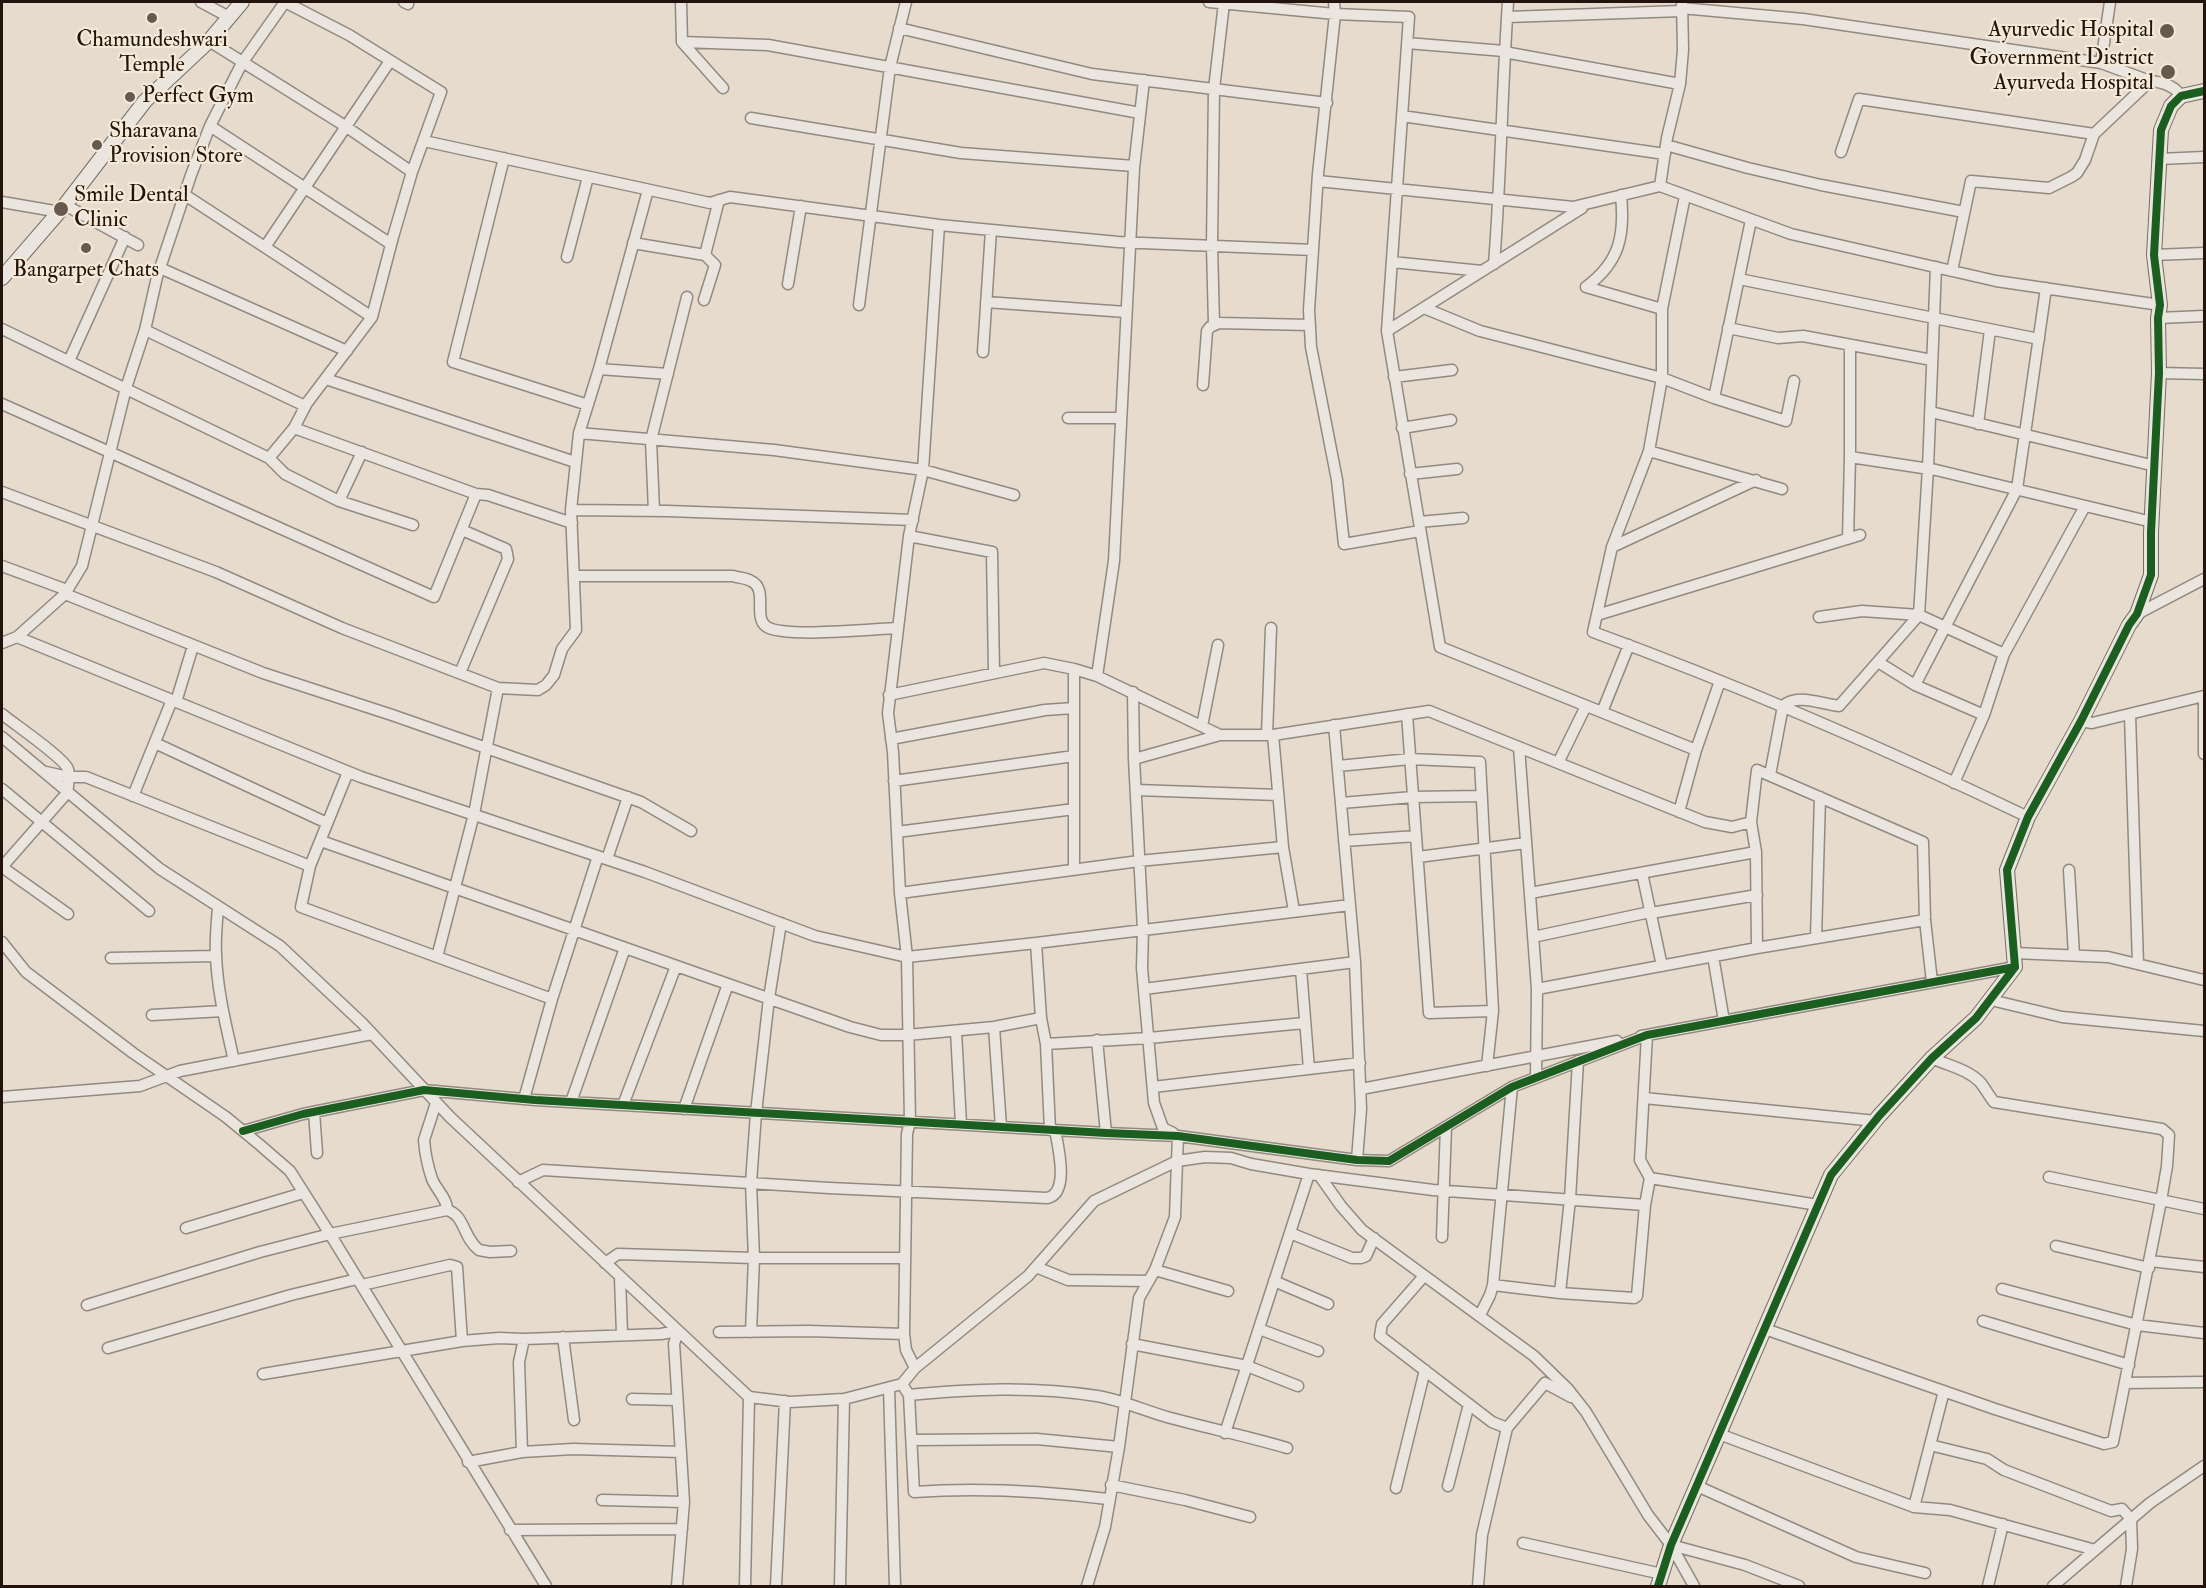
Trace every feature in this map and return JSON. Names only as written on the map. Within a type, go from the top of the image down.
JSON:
[{"type":"street","points":[[201,2],[229,16]]},
{"type":"street","points":[[2,278],[63,209],[145,101],[209,41],[242,2]]},
{"type":"street","points":[[2,643],[17,637],[66,592],[82,566],[126,388],[145,330],[160,267],[185,195],[210,126],[242,63],[285,2],[349,35],[441,92],[412,172],[372,317],[305,406],[294,428],[269,458]]},
{"type":"street","points":[[681,2],[682,42],[723,88]]},
{"type":"street","points":[[859,305],[890,67],[906,2]]},
{"type":"street","points":[[1209,2],[1335,14],[1409,17],[1387,331],[1440,647],[1696,750]]},
{"type":"street","points":[[1334,2],[1335,14],[1318,181],[1310,325],[1316,381],[1337,480],[1344,544],[1463,518]]},
{"type":"street","points":[[1494,264],[1508,2]]},
{"type":"street","points":[[2101,63],[2110,2]]},
{"type":"street","points":[[1203,385],[1207,332],[1214,324],[1212,246],[1214,89],[1224,3]]},
{"type":"street","points":[[1507,17],[1682,7],[1803,19],[2101,63],[2150,81],[2163,82],[2178,91],[2181,96]]},
{"type":"street","points":[[1660,186],[1665,149],[1680,84],[1683,50],[1682,7]]},
{"type":"street","points":[[899,28],[1092,74],[1327,103]]},
{"type":"street","points":[[209,41],[345,126],[412,172]]},
{"type":"street","points":[[682,42],[768,45],[1140,113]]},
{"type":"street","points":[[1407,43],[1504,52],[1680,84]]},
{"type":"street","points":[[265,247],[390,61]]},
{"type":"street","points":[[1097,676],[1114,561],[1129,242],[1134,166],[1144,80]]},
{"type":"street","points":[[1952,270],[1971,182],[2049,188],[2078,173],[2094,134],[2150,81]]},
{"type":"street","points":[[1523,1543],[1660,1580],[1671,1545],[1831,1175],[1875,1121],[1932,1058],[1976,1017],[2015,967],[2007,870],[2028,817],[2081,721],[2129,625],[2137,614],[2151,575],[2159,373],[2159,312],[2154,255],[2161,130],[2171,106],[2181,96],[2205,91]]},
{"type":"street","points":[[1841,152],[1859,99],[2094,134]]},
{"type":"street","points":[[1402,116],[1665,149],[1821,186],[1964,212]]},
{"type":"street","points":[[751,118],[961,153],[1134,166]]},
{"type":"street","points":[[210,126],[391,244]]},
{"type":"street","points":[[424,141],[710,203],[730,197],[991,230],[1129,242],[1313,250]]},
{"type":"street","points":[[2159,159],[2205,157]]},
{"type":"street","points":[[504,158],[453,362],[588,405]]},
{"type":"street","points":[[567,257],[588,177]]},
{"type":"street","points":[[1318,181],[1573,207],[1660,186],[1791,234],[1996,281],[2046,288],[2159,312],[2205,316]]},
{"type":"street","points":[[2,492],[216,572],[342,628],[498,688],[538,690],[546,685],[554,675],[562,649],[576,630],[571,510],[579,433],[648,190]]},
{"type":"street","points":[[185,195],[372,317]]},
{"type":"street","points":[[1622,195],[1624,222],[1613,260],[1602,276],[1586,287],[1662,309]]},
{"type":"street","points":[[1685,196],[1662,309],[1662,378],[1649,451],[1612,547],[1593,632],[1783,706],[2028,817]]},
{"type":"street","points":[[705,255],[719,200]]},
{"type":"street","points":[[2,202],[63,209],[138,245]]},
{"type":"street","points":[[1387,331],[1590,203]]},
{"type":"street","points":[[788,284],[801,206]]},
{"type":"street","points":[[1714,398],[1751,220]]},
{"type":"street","points":[[915,1368],[906,1350],[904,1334],[906,1134],[910,1121],[906,957],[888,713],[909,536],[922,470],[939,225]]},
{"type":"street","points":[[983,352],[991,230]]},
{"type":"street","points":[[69,361],[125,237]]},
{"type":"street","points":[[633,243],[705,255],[715,265],[704,300]]},
{"type":"street","points":[[2154,255],[2205,253]]},
{"type":"street","points":[[1392,262],[1482,271]]},
{"type":"street","points":[[160,267],[347,351]]},
{"type":"street","points":[[1770,775],[1783,706],[1788,702],[1803,699],[1839,706],[1919,615],[1928,468],[1936,267]]},
{"type":"street","points":[[1739,279],[2039,339]]},
{"type":"street","points":[[1915,685],[2017,489],[2046,288]]},
{"type":"street","points":[[654,511],[651,440],[687,297]]},
{"type":"street","points":[[986,302],[1126,312]]},
{"type":"street","points":[[1424,308],[1480,331],[1662,378],[1714,398],[1786,421],[1794,381]]},
{"type":"street","points":[[1214,324],[1310,325]]},
{"type":"street","points":[[1728,328],[1778,338],[1803,336],[1932,360]]},
{"type":"street","points":[[2,329],[269,458],[285,474],[339,501],[413,525]]},
{"type":"street","points":[[145,330],[305,406]]},
{"type":"street","points":[[1978,424],[1990,330]]},
{"type":"street","points":[[1848,539],[1851,456],[1850,345]]},
{"type":"street","points":[[599,369],[668,374]]},
{"type":"street","points":[[1394,377],[1452,370]]},
{"type":"street","points":[[2159,373],[2205,374]]},
{"type":"street","points":[[326,379],[575,462]]},
{"type":"street","points":[[2,404],[434,597],[476,494]]},
{"type":"street","points":[[1930,412],[2155,466]]},
{"type":"street","points":[[1068,418],[1121,417]]},
{"type":"street","points":[[1402,428],[1451,420]]},
{"type":"street","points":[[294,428],[476,494],[488,495],[572,523]]},
{"type":"street","points":[[579,433],[774,450],[922,470],[1014,495]]},
{"type":"street","points":[[1649,451],[1782,489]]},
{"type":"street","points":[[339,501],[362,452]]},
{"type":"street","points":[[1851,456],[1928,468],[2152,522]]},
{"type":"street","points":[[1410,474],[1456,469]]},
{"type":"street","points":[[1612,547],[1756,480]]},
{"type":"street","points":[[1954,783],[1984,715],[2004,654],[2085,506]]},
{"type":"street","points":[[571,510],[913,520]]},
{"type":"street","points":[[460,673],[508,559],[506,549],[462,530]]},
{"type":"street","points":[[1597,615],[1860,535]]},
{"type":"street","points":[[909,536],[992,552],[994,672]]},
{"type":"street","points":[[2,566],[263,673],[628,797],[691,831]]},
{"type":"street","points":[[575,576],[733,576],[753,581],[757,586],[763,623],[767,628],[788,632],[897,628]]},
{"type":"street","points":[[2137,614],[2205,579]]},
{"type":"street","points":[[1819,617],[1862,611],[1919,615],[2004,654]]},
{"type":"street","points":[[1271,628],[1270,735],[1283,847],[1294,911]]},
{"type":"street","points":[[17,637],[348,772],[603,858],[814,936],[906,957],[1350,905]]},
{"type":"street","points":[[1202,726],[1218,645]]},
{"type":"street","points":[[1602,712],[1629,645]]},
{"type":"street","points":[[133,796],[174,701],[193,646]]},
{"type":"street","points":[[1878,662],[1915,685],[1984,715]]},
{"type":"street","points":[[889,695],[1044,663],[1097,676],[1220,735]]},
{"type":"street","points":[[1074,669],[1074,870]]},
{"type":"street","points":[[1679,812],[1696,750],[1719,681]]},
{"type":"street","points":[[437,957],[474,814],[498,688]]},
{"type":"street","points":[[1133,692],[1144,989],[1154,1103],[1163,1128],[1178,1136]]},
{"type":"street","points":[[2081,721],[2092,723],[2204,696],[2205,754]]},
{"type":"street","points":[[1558,763],[1586,706]]},
{"type":"street","points":[[891,739],[1045,711],[1074,708]]},
{"type":"street","points":[[1134,759],[1220,735],[1270,735],[1429,711],[1705,822],[1732,827],[1751,822]]},
{"type":"street","points":[[2,714],[60,760],[68,770],[67,793],[2,867],[68,914]]},
{"type":"street","points":[[1407,714],[1429,1013],[1493,1011]]},
{"type":"street","points":[[2130,715],[2138,964]]},
{"type":"street","points":[[1334,725],[1355,962],[1361,1109],[1357,1160]]},
{"type":"street","points":[[2,737],[160,869],[280,946],[372,1034],[436,1103],[518,1182],[749,1397],[785,1401],[844,1399],[902,1384],[915,1368],[1028,1276],[1094,1201],[1177,1161],[1205,1157],[1231,1158],[1251,1164],[1314,1174],[1444,1190],[1645,1205]]},
{"type":"street","points":[[155,743],[327,823]]},
{"type":"street","points":[[1519,747],[1537,989],[1536,1077]]},
{"type":"street","points":[[894,781],[1074,756]]},
{"type":"street","points":[[1338,766],[1410,759],[1480,762],[1493,1011],[1487,1066]]},
{"type":"street","points":[[1757,948],[1756,852],[1751,822],[1757,770],[1923,842],[1925,920],[1932,982]]},
{"type":"street","points":[[43,771],[68,777],[86,777],[310,866]]},
{"type":"street","points":[[348,772],[310,866],[302,907],[552,999]]},
{"type":"street","points":[[2,789],[40,823],[149,911]]},
{"type":"street","points":[[1136,790],[1278,795]]},
{"type":"street","points":[[1341,802],[1413,797],[1482,796]]},
{"type":"street","points":[[524,1099],[574,931],[628,797]]},
{"type":"street","points":[[1816,938],[1820,797]]},
{"type":"street","points":[[897,832],[1074,808]]},
{"type":"street","points":[[1344,841],[1416,836]]},
{"type":"street","points":[[321,841],[850,1027],[881,1035],[907,1035],[994,1027],[1041,1018]]},
{"type":"street","points":[[1418,857],[1526,843]]},
{"type":"street","points":[[900,893],[1139,861],[1283,847]]},
{"type":"street","points":[[1530,893],[1756,852]]},
{"type":"street","points":[[2069,870],[2074,955]]},
{"type":"street","points":[[1642,873],[1662,966]]},
{"type":"street","points":[[1533,937],[1651,912],[1757,895]]},
{"type":"street","points":[[218,906],[216,956],[223,1011],[234,1061]]},
{"type":"street","points":[[1537,989],[1757,948],[1925,920]]},
{"type":"street","points":[[750,1332],[754,1258],[751,1183],[756,1113],[769,998],[781,923]]},
{"type":"street","points":[[2,942],[26,972],[166,1077],[243,1131],[290,1171],[546,1587]]},
{"type":"street","points":[[518,1182],[543,1170],[999,1197],[1052,1197],[1057,1192],[1062,1165],[1052,1130],[1036,943]]},
{"type":"street","points":[[571,1102],[625,948]]},
{"type":"street","points":[[2014,952],[2108,957],[2205,980]]},
{"type":"street","points":[[111,958],[216,956]]},
{"type":"street","points":[[1713,956],[1724,1020]]},
{"type":"street","points":[[1144,989],[1355,962]]},
{"type":"street","points":[[623,1105],[676,966]]},
{"type":"street","points":[[1360,1089],[2015,967]]},
{"type":"street","points":[[1300,969],[1309,1069]]},
{"type":"street","points":[[684,1109],[728,984]]},
{"type":"street","points":[[1991,1000],[2062,1017],[2205,1031]]},
{"type":"street","points":[[152,1015],[223,1011]]},
{"type":"street","points":[[1046,1044],[1149,1038],[1304,1023]]},
{"type":"street","points":[[994,1027],[1001,1127]]},
{"type":"street","points":[[956,1031],[961,1124]]},
{"type":"street","points":[[2,1097],[140,1086],[180,1071],[372,1034]]},
{"type":"street","points":[[243,1131],[314,1112],[424,1090],[684,1109],[1178,1136],[1357,1160],[1389,1161],[1512,1087],[1647,1035]]},
{"type":"street","points":[[1493,1285],[1560,1293],[1636,1297],[1645,1205],[1650,1178],[1640,1160],[1647,1035]]},
{"type":"street","points":[[1097,1040],[1106,1133]]},
{"type":"street","points":[[1765,1329],[2104,1444],[2113,1442],[2161,1201],[2169,1135],[2162,1128],[1994,1102],[1985,1092],[1982,1084],[1966,1071],[1932,1058]]},
{"type":"street","points":[[1560,1293],[1570,1199],[1578,1061]]},
{"type":"street","points":[[1153,1087],[1360,1063]]},
{"type":"street","points":[[1480,1315],[1493,1285],[1512,1087]]},
{"type":"street","points":[[1644,1098],[1875,1121]]},
{"type":"street","points":[[436,1103],[424,1140],[424,1147],[432,1179],[447,1204],[447,1210]]},
{"type":"street","points":[[314,1112],[317,1153]]},
{"type":"street","points":[[1442,1237],[1446,1127]]},
{"type":"street","points":[[1087,1587],[1105,1527],[1119,1448],[1139,1298],[1155,1270],[1175,1217],[1178,1136]]},
{"type":"street","points":[[1225,1432],[1290,1233],[1314,1174]]},
{"type":"street","points":[[1314,1174],[1352,1220],[1547,1367],[1586,1412],[1648,1515],[1671,1545],[1694,1587]]},
{"type":"street","points":[[2049,1177],[2205,1209]]},
{"type":"street","points":[[1650,1178],[1818,1205]]},
{"type":"street","points":[[186,1228],[303,1193]]},
{"type":"street","points":[[87,1305],[260,1252],[330,1234],[447,1210],[456,1212],[464,1232],[479,1250],[511,1251]]},
{"type":"street","points":[[1290,1233],[1352,1258],[1366,1256],[1374,1238]]},
{"type":"street","points":[[2056,1246],[2149,1265],[2205,1267]]},
{"type":"street","points":[[605,1263],[618,1254],[754,1258],[905,1258]]},
{"type":"street","points":[[108,1348],[291,1294],[450,1265],[455,1266],[462,1341]]},
{"type":"street","points":[[1036,1267],[1068,1280],[1149,1281]]},
{"type":"street","points":[[1155,1270],[1227,1291]]},
{"type":"street","points":[[1424,1276],[1382,1324],[1380,1336],[1492,1422],[1507,1428]]},
{"type":"street","points":[[620,1277],[622,1334]]},
{"type":"street","points":[[1274,1281],[1328,1304]]},
{"type":"street","points":[[2002,1288],[2137,1325],[2205,1333]]},
{"type":"street","points":[[1983,1321],[2129,1365]]},
{"type":"street","points":[[1259,1329],[1318,1351]]},
{"type":"street","points":[[719,1332],[809,1330],[904,1334]]},
{"type":"street","points":[[263,1374],[462,1341],[662,1334],[678,1331]]},
{"type":"street","points":[[676,1587],[684,1502],[674,1344],[678,1331]]},
{"type":"street","points":[[563,1337],[574,1420]]},
{"type":"street","points":[[522,1452],[519,1362],[524,1339]]},
{"type":"street","points":[[1132,1344],[1247,1366],[1298,1386]]},
{"type":"street","points":[[1396,1488],[1425,1370]]},
{"type":"street","points":[[2125,1383],[2205,1382]]},
{"type":"street","points":[[1478,1587],[1482,1535],[1507,1428],[1545,1383],[1576,1400]]},
{"type":"street","points":[[902,1384],[909,1395],[914,1492],[992,1489],[1033,1491],[1108,1500]]},
{"type":"street","points":[[889,1388],[895,1587]]},
{"type":"street","points":[[909,1395],[971,1390],[1043,1390],[1096,1396],[1287,1448]]},
{"type":"street","points":[[1914,1507],[1944,1391]]},
{"type":"street","points":[[745,1587],[749,1397]]},
{"type":"street","points":[[632,1399],[677,1400]]},
{"type":"street","points":[[840,1587],[844,1399]]},
{"type":"street","points":[[776,1587],[785,1401]]},
{"type":"street","points":[[1448,1486],[1469,1404]]},
{"type":"street","points":[[1719,1434],[1914,1507],[1950,1510],[2095,1550]]},
{"type":"street","points":[[912,1440],[1037,1439],[1119,1448]]},
{"type":"street","points":[[1930,1445],[1987,1459],[2004,1470],[2111,1511],[2122,1509],[2131,1519],[2132,1549],[2126,1587]]},
{"type":"street","points":[[468,1462],[522,1452],[573,1449],[681,1452]]},
{"type":"street","points":[[2053,1587],[2150,1503],[2205,1466]]},
{"type":"street","points":[[1111,1485],[1185,1500],[1250,1517]]},
{"type":"street","points":[[1697,1486],[1856,1557],[1925,1573]]},
{"type":"street","points":[[602,1500],[684,1502]]},
{"type":"street","points":[[1988,1587],[2003,1524]]},
{"type":"street","points":[[510,1530],[682,1529]]},
{"type":"street","points":[[1671,1545],[1745,1565],[1799,1587]]},
{"type":"cycle path","points":[[1658,1586],[1671,1545],[1831,1175],[1879,1116],[1932,1058],[1976,1018],[2015,967],[2007,870],[2028,817],[2081,721],[2129,625],[2137,614],[2151,575],[2160,305],[2154,255],[2161,130],[2171,106],[2181,96],[2204,91]]},
{"type":"cycle path","points":[[243,1131],[303,1114],[424,1090],[535,1100],[1178,1136],[1357,1160],[1389,1161],[1512,1087],[1647,1035],[2015,967]]},
{"type":"place","name":"Chamundeshwari Temple","points":[[152,18]]},
{"type":"place","name":"Ayurvedic Hospital","points":[[2167,31]]},
{"type":"place","name":"Government District Ayurveda Hospital","points":[[2168,72]]},
{"type":"place","name":"Perfect Gym","points":[[130,97]]},
{"type":"place","name":"Sharavana Provision Store","points":[[97,145]]},
{"type":"place","name":"Smile Dental Clinic","points":[[61,209]]},
{"type":"place","name":"Bangarpet Chats","points":[[86,248]]}]
